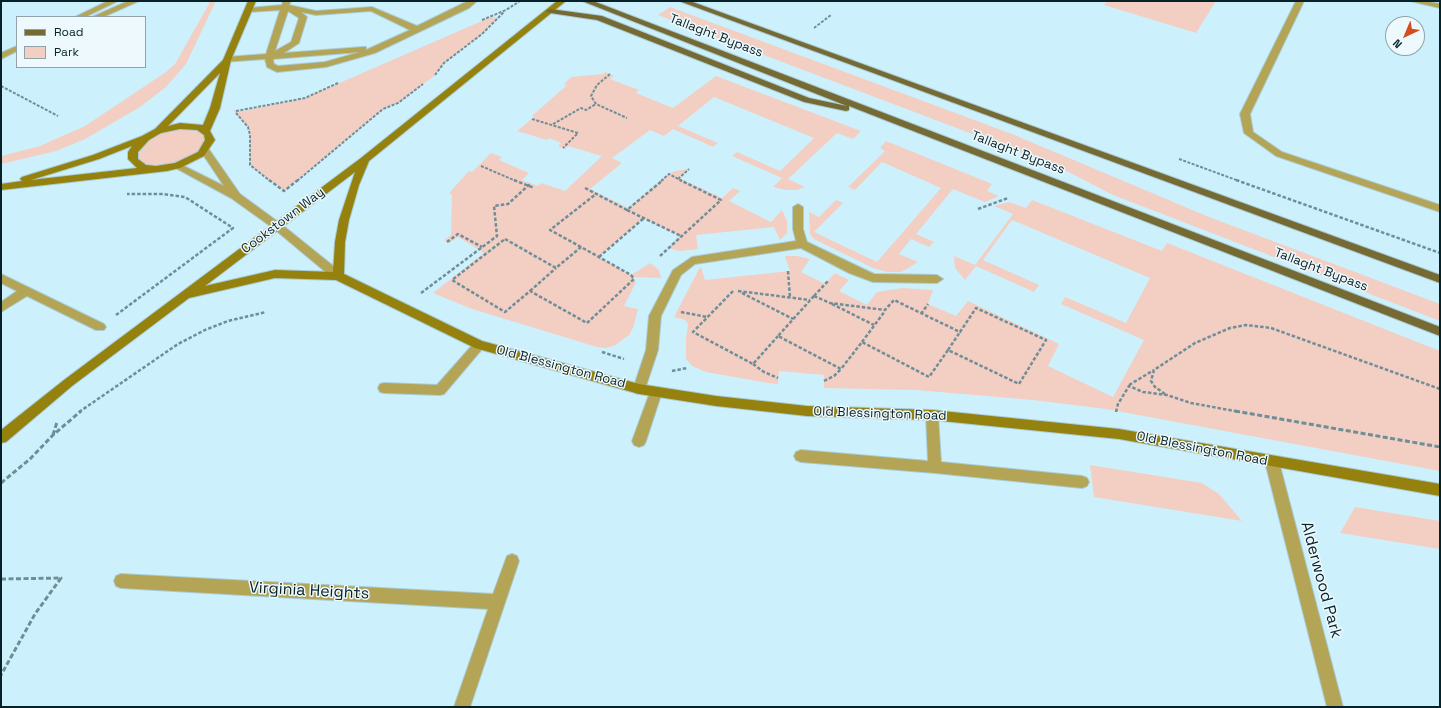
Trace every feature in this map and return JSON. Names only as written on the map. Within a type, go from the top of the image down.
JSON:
[{"type":"main road","name":"Tallaght Bypass","points":[[586,1],[1438,331]]},
{"type":"main road","name":"Tallaght Bypass","points":[[683,1],[1440,279]]},
{"type":"main road","points":[[550,11],[599,18],[807,100],[877,114]]},
{"type":"street","points":[[74,16],[75,13],[99,1]]},
{"type":"street","points":[[81,16],[114,1]]},
{"type":"street","points":[[91,16],[124,1]]},
{"type":"street","points":[[98,16],[134,1]]},
{"type":"street","points":[[205,131],[215,108],[227,60],[252,1]]},
{"type":"street","points":[[286,4],[269,57],[270,66],[277,69],[287,69],[342,60],[385,47],[473,1]]},
{"type":"street","name":"Cookstown Way","points":[[1,438],[68,383],[364,160],[562,1]]},
{"type":"street","points":[[1300,1],[1245,114],[1249,133],[1279,154],[1440,209]]},
{"type":"street","points":[[1414,1],[1440,6]]},
{"type":"street","points":[[249,10],[286,4],[316,13],[372,9],[418,30]]},
{"type":"street","points":[[269,57],[295,43],[303,17],[286,4]]},
{"type":"street","points":[[1,187],[96,157],[146,138],[158,131],[227,60],[385,47]]},
{"type":"street","points":[[3,52],[16,48]]},
{"type":"street","points":[[1,187],[155,170],[176,166],[192,160],[205,150],[210,140],[205,131],[199,127],[180,126],[158,131]]},
{"type":"street","points":[[146,138],[133,152],[133,160],[144,168],[155,170]]},
{"type":"street","points":[[205,150],[235,196]]},
{"type":"street","points":[[338,276],[340,242],[344,220],[354,185],[364,160]]},
{"type":"street","points":[[176,166],[235,196],[277,226],[338,276]]},
{"type":"street","points":[[798,207],[798,229],[802,244]]},
{"type":"street","points":[[639,389],[652,350],[655,316],[673,280],[683,267],[692,261],[802,244],[853,270],[873,278],[937,279]]},
{"type":"street","points":[[187,294],[275,274],[338,276]]},
{"type":"street","name":"Old Blessington Road","points":[[338,276],[479,345],[639,389],[716,401],[807,411],[932,415],[1119,434],[1272,462],[1440,490]]},
{"type":"street","points":[[1,278],[100,327]]},
{"type":"street","points":[[1,308],[25,291]]},
{"type":"street","points":[[384,388],[440,390],[479,345]]},
{"type":"street","points":[[639,441],[656,392]]},
{"type":"street","points":[[932,415],[935,467]]},
{"type":"street","points":[[801,456],[935,467],[1082,482]]},
{"type":"street","name":"Alderwood Park","points":[[1272,462],[1335,707]]},
{"type":"street","points":[[462,707],[512,561]]},
{"type":"street","name":"Virginia Heights","points":[[121,581],[497,602]]},
{"type":"path","points":[[433,77],[444,62],[482,34],[506,10],[520,1]]},
{"type":"path","points":[[814,28],[831,15]]},
{"type":"path","points":[[610,74],[597,85],[591,96],[596,104],[627,118]]},
{"type":"path","points":[[233,110],[248,127],[250,135],[250,165],[284,191],[383,109],[398,103],[427,81]]},
{"type":"path","points":[[1,86],[58,116]]},
{"type":"path","points":[[553,124],[581,108],[586,110],[596,104]]},
{"type":"path","points":[[532,119],[553,124],[578,133],[563,148]]},
{"type":"path","points":[[1171,157],[1440,253]]},
{"type":"path","points":[[482,166],[534,188]]},
{"type":"path","points":[[678,179],[689,169]]},
{"type":"path","points":[[627,210],[669,174],[721,200],[660,256]]},
{"type":"path","points":[[420,294],[497,236],[494,206],[508,204],[529,185]]},
{"type":"path","points":[[585,188],[681,236]]},
{"type":"path","points":[[100,327],[233,228],[185,197],[163,194],[123,194]]},
{"type":"path","points":[[530,291],[586,323],[634,279],[632,275],[550,230],[596,194]]},
{"type":"path","points":[[978,209],[1008,198]]},
{"type":"path","points":[[599,257],[644,218]]},
{"type":"path","points":[[447,242],[458,234],[482,247]]},
{"type":"path","points":[[556,268],[505,239],[452,280],[505,312],[581,247]]},
{"type":"path","points":[[788,271],[790,298]]},
{"type":"path","points":[[733,291],[693,332],[753,364],[764,372],[778,378]]},
{"type":"path","points":[[793,319],[738,291],[810,300]]},
{"type":"path","points":[[753,364],[814,296],[874,325]]},
{"type":"path","points":[[824,381],[834,376],[841,369],[894,300],[960,332]]},
{"type":"path","points":[[830,303],[885,310]]},
{"type":"path","points":[[921,314],[928,304]]},
{"type":"path","points":[[862,342],[929,377],[976,308],[1046,340],[1019,384],[948,350]]},
{"type":"path","points":[[677,311],[708,317]]},
{"type":"path","points":[[1,483],[30,459],[53,435],[79,412],[178,344],[220,324],[266,312]]},
{"type":"path","points":[[1116,413],[1118,404],[1129,386],[1195,343],[1230,328],[1256,326],[1271,328],[1440,389]]},
{"type":"path","points":[[778,336],[841,369]]},
{"type":"path","points":[[602,352],[624,359]]},
{"type":"path","points":[[672,371],[687,368]]},
{"type":"path","points":[[1154,370],[1151,381],[1155,387],[1167,395]]},
{"type":"path","points":[[1129,386],[1143,392],[1167,395],[1191,403],[1440,447]]},
{"type":"path","points":[[1,579],[61,578],[35,614],[1,675]]},
{"type":"green space","points":[[208,1],[216,1],[186,64],[166,87],[140,107],[85,139],[56,151],[1,164],[1,156],[40,146],[85,126],[166,72],[175,64],[209,4]]},
{"type":"green space","points":[[1107,1],[1216,1],[1196,33],[1104,5]]},
{"type":"green space","points":[[670,7],[1012,134],[1209,217],[1440,304],[1440,321],[1113,195],[1057,166],[658,15]]},
{"type":"green space","points":[[491,17],[498,18],[482,34],[444,63],[433,77],[398,103],[383,109],[284,191],[250,165],[250,135],[248,127],[233,110],[243,111],[305,98]]},
{"type":"green space","points":[[605,72],[614,76],[610,79],[639,90],[636,93],[673,108],[716,76],[861,131],[853,139],[837,133],[788,179],[805,187],[796,190],[786,190],[773,187],[782,178],[732,156],[737,152],[780,171],[814,138],[714,97],[678,126],[718,143],[713,147],[673,129],[664,136],[650,130],[612,158],[622,163],[590,189],[628,208],[669,174],[675,171],[689,169],[679,178],[722,198],[733,188],[740,191],[729,201],[771,222],[782,210],[787,221],[787,233],[780,240],[774,227],[696,235],[698,249],[680,251],[668,248],[680,236],[643,218],[599,257],[631,275],[650,263],[659,270],[661,278],[633,277],[636,282],[624,306],[638,309],[633,328],[629,335],[614,346],[605,348],[597,347],[472,309],[433,293],[484,253],[458,237],[449,243],[444,240],[451,235],[452,195],[449,193],[469,171],[472,172],[491,153],[502,157],[499,160],[529,173],[522,180],[538,186],[541,183],[565,191],[602,156],[568,146],[565,149],[558,146],[561,143],[549,138],[547,140],[517,131],[534,117],[532,116],[567,85],[564,84],[571,77],[603,74]]},
{"type":"green space","points":[[171,128],[203,130],[208,140],[199,154],[180,164],[146,167],[135,158],[139,145],[148,138]]},
{"type":"green space","points":[[886,141],[992,184],[987,191],[999,196],[985,202],[953,189],[916,234],[934,242],[929,247],[911,239],[899,254],[918,262],[900,272],[887,272],[873,268],[814,239],[810,234],[809,212],[819,217],[836,200],[843,203],[814,232],[877,262],[941,188],[882,162],[855,190],[848,187],[885,151],[880,148]]},
{"type":"green space","points":[[1032,200],[1162,251],[1167,243],[1440,351],[1440,471],[1106,409],[1033,400],[916,390],[824,388],[824,375],[779,371],[778,384],[768,383],[706,372],[692,366],[686,359],[688,324],[685,320],[674,317],[701,267],[705,280],[790,271],[785,256],[797,256],[810,259],[801,272],[825,284],[835,273],[849,280],[839,291],[867,305],[877,292],[903,288],[933,290],[928,304],[956,316],[968,301],[1059,344],[1048,366],[1113,397],[1144,340],[1061,304],[1065,297],[1126,323],[1150,278],[1012,220],[983,260],[1039,285],[1034,292],[976,266],[965,280],[955,268],[954,256],[975,265],[1013,214],[994,206],[1009,202],[1026,208]]},
{"type":"green space","points":[[1090,465],[1202,483],[1219,494],[1242,521],[1094,497]]},
{"type":"green space","points":[[1355,507],[1440,521],[1440,549],[1340,533]]}]
